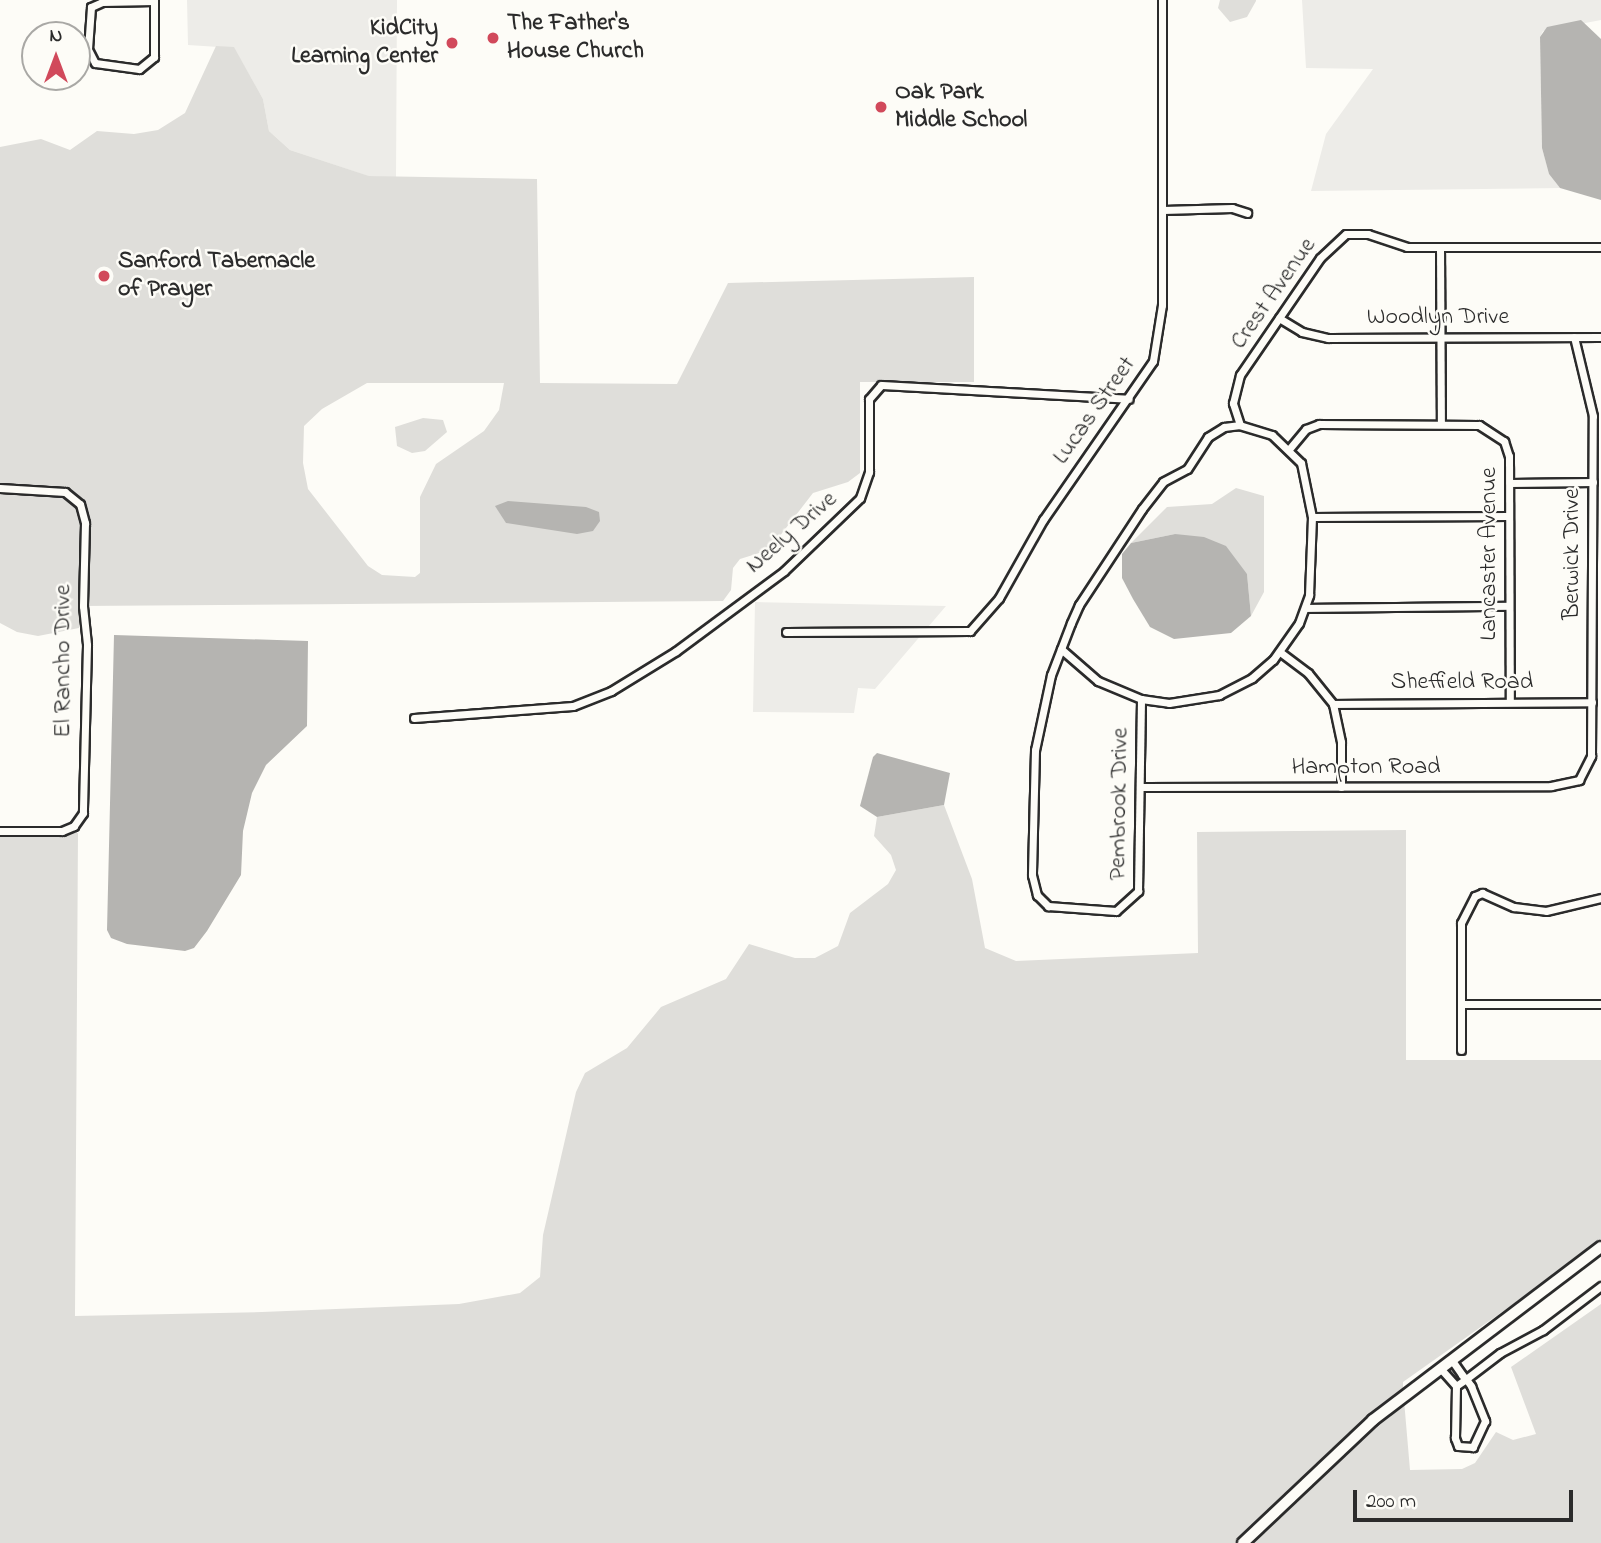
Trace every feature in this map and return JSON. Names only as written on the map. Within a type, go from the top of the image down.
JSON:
[{"type":"street","points":[[155,0],[154,57],[139,69],[102,68],[95,63],[88,49],[92,7],[102,2],[155,0]]},
{"type":"street","name":"Lucas Street","points":[[786,632],[970,631],[999,598],[1044,520],[1153,360],[1160,336],[1163,210],[1162,0]]},
{"type":"street","points":[[1163,210],[1232,208],[1247,214]]},
{"type":"street","name":"Crest Avenue","points":[[1240,425],[1234,416],[1235,385],[1320,258],[1346,234],[1368,234],[1391,245],[1601,247]]},
{"type":"street","points":[[1440,247],[1441,423]]},
{"type":"street","name":"Woodlyn Drive","points":[[1279,318],[1302,332],[1328,338],[1601,337]]},
{"type":"street","name":"Berwick Drive","points":[[1574,337],[1593,416],[1592,733],[1586,773]]},
{"type":"street","name":"Neely Drive","points":[[414,718],[573,706],[611,691],[676,651],[784,571],[860,498],[869,472],[869,400],[881,385],[1129,398]]},
{"type":"street","name":"Lancaster Avenue","points":[[1290,448],[1306,429],[1318,424],[1441,423],[1484,426],[1498,434],[1508,449],[1510,483],[1510,702]]},
{"type":"street","points":[[1240,425],[1272,435],[1290,448],[1306,474],[1312,517],[1311,579],[1305,608],[1280,652],[1252,678],[1219,695],[1183,703],[1141,699],[1098,681],[1061,649],[1103,564],[1160,486],[1187,469],[1214,433],[1240,425]]},
{"type":"street","points":[[1510,483],[1593,482]]},
{"type":"street","name":"El Rancho Drive","points":[[0,488],[65,492],[80,503],[85,523],[83,606],[87,645],[83,813],[74,826],[62,831],[0,831]]},
{"type":"street","points":[[1312,517],[1509,516]]},
{"type":"street","points":[[1305,608],[1509,606]]},
{"type":"street","name":"Pembrook Drive","points":[[1061,649],[1044,700],[1034,768],[1032,875],[1037,895],[1045,905],[1066,911],[1116,911],[1135,898],[1140,882],[1141,699]]},
{"type":"street","points":[[1280,652],[1308,673],[1333,704],[1341,742],[1341,787]]},
{"type":"street","name":"Sheffield Road","points":[[1333,704],[1592,702]]},
{"type":"street","points":[[1592,733],[1601,733]]},
{"type":"street","name":"Hampton Road","points":[[1141,787],[1562,786],[1586,773]]},
{"type":"street","points":[[1461,1050],[1461,923],[1475,897],[1482,893],[1514,906],[1546,911],[1601,898]]},
{"type":"street","points":[[1461,1004],[1601,1004]]},
{"type":"street","points":[[1243,1543],[1346,1443],[1439,1367],[1601,1247]]},
{"type":"street","points":[[1456,1386],[1601,1286]]},
{"type":"street","points":[[1439,1367],[1456,1386],[1455,1438],[1458,1446],[1473,1447],[1485,1421],[1466,1379],[1451,1359]]},
{"type":"shaded area","points":[[187,0],[397,0],[396,178],[368,176],[290,150],[269,131],[263,99],[234,48],[188,45]]},
{"type":"shaded area","points":[[1220,0],[1256,1],[1247,17],[1230,22],[1218,8]]},
{"type":"shaded area","points":[[1302,0],[1601,0],[1601,20],[1543,31],[1540,37],[1542,148],[1549,174],[1560,188],[1311,191],[1326,134],[1373,69],[1306,68]]},
{"type":"shaded area","points":[[1581,20],[1601,39],[1601,200],[1560,188],[1549,174],[1542,148],[1540,37],[1547,27]]},
{"type":"shaded area","points":[[216,46],[234,47],[263,99],[269,131],[290,150],[369,176],[537,179],[540,383],[677,384],[728,283],[974,277],[974,382],[860,382],[860,473],[848,482],[813,493],[769,550],[740,559],[733,568],[731,590],[723,601],[80,606],[79,628],[38,636],[17,632],[0,623],[0,147],[41,139],[70,150],[97,131],[134,134],[158,130],[185,113]],"holes":[[[367,383],[504,383],[499,410],[484,431],[436,464],[420,497],[420,573],[415,577],[382,575],[368,566],[308,489],[303,463],[304,426],[322,409]]]},
{"type":"shaded area","points":[[423,418],[443,420],[447,432],[425,451],[412,453],[397,446],[395,427]]},
{"type":"shaded area","points":[[1236,488],[1264,496],[1264,592],[1251,616],[1247,574],[1175,534],[1131,543],[1167,507],[1212,504]]},
{"type":"shaded area","points":[[508,501],[586,507],[599,512],[600,521],[593,531],[577,534],[506,523],[495,506]]},
{"type":"shaded area","points":[[1175,534],[1204,537],[1226,546],[1247,574],[1251,616],[1231,633],[1174,639],[1150,627],[1133,599],[1122,578],[1122,554],[1131,543]]},
{"type":"shaded area","points":[[755,602],[946,606],[875,689],[858,688],[854,713],[753,712]]},
{"type":"shaded area","points":[[114,635],[308,641],[307,726],[266,765],[252,793],[243,831],[241,875],[207,931],[194,948],[185,951],[127,944],[111,938],[107,930]]},
{"type":"shaded area","points":[[877,753],[950,773],[944,805],[877,817],[860,806],[873,757]]},
{"type":"shaded area","points":[[944,805],[972,879],[985,948],[1016,961],[1198,953],[1197,832],[1406,830],[1406,1060],[1601,1060],[1601,1242],[1403,1382],[1403,1390],[1344,1439],[1237,1543],[0,1543],[0,832],[78,833],[75,1316],[262,1312],[459,1304],[520,1293],[540,1277],[543,1235],[576,1092],[585,1073],[627,1048],[661,1007],[726,979],[749,944],[795,958],[815,958],[838,946],[850,913],[888,884],[896,870],[891,855],[874,836],[877,817]]},
{"type":"shaded area","points":[[1601,1304],[1601,1543],[1249,1543],[1348,1446],[1404,1400],[1410,1470],[1462,1469],[1475,1463],[1496,1432],[1513,1440],[1536,1434],[1511,1367]]},
{"type":"place","name":"The Father's House Church","points":[[493,38]]},
{"type":"place","name":"KidCity Learning Center","points":[[452,43]]},
{"type":"place","name":"Oak Park Middle School","points":[[881,107]]},
{"type":"place","name":"Sanford Tabernacle of Prayer","points":[[104,276]]}]
